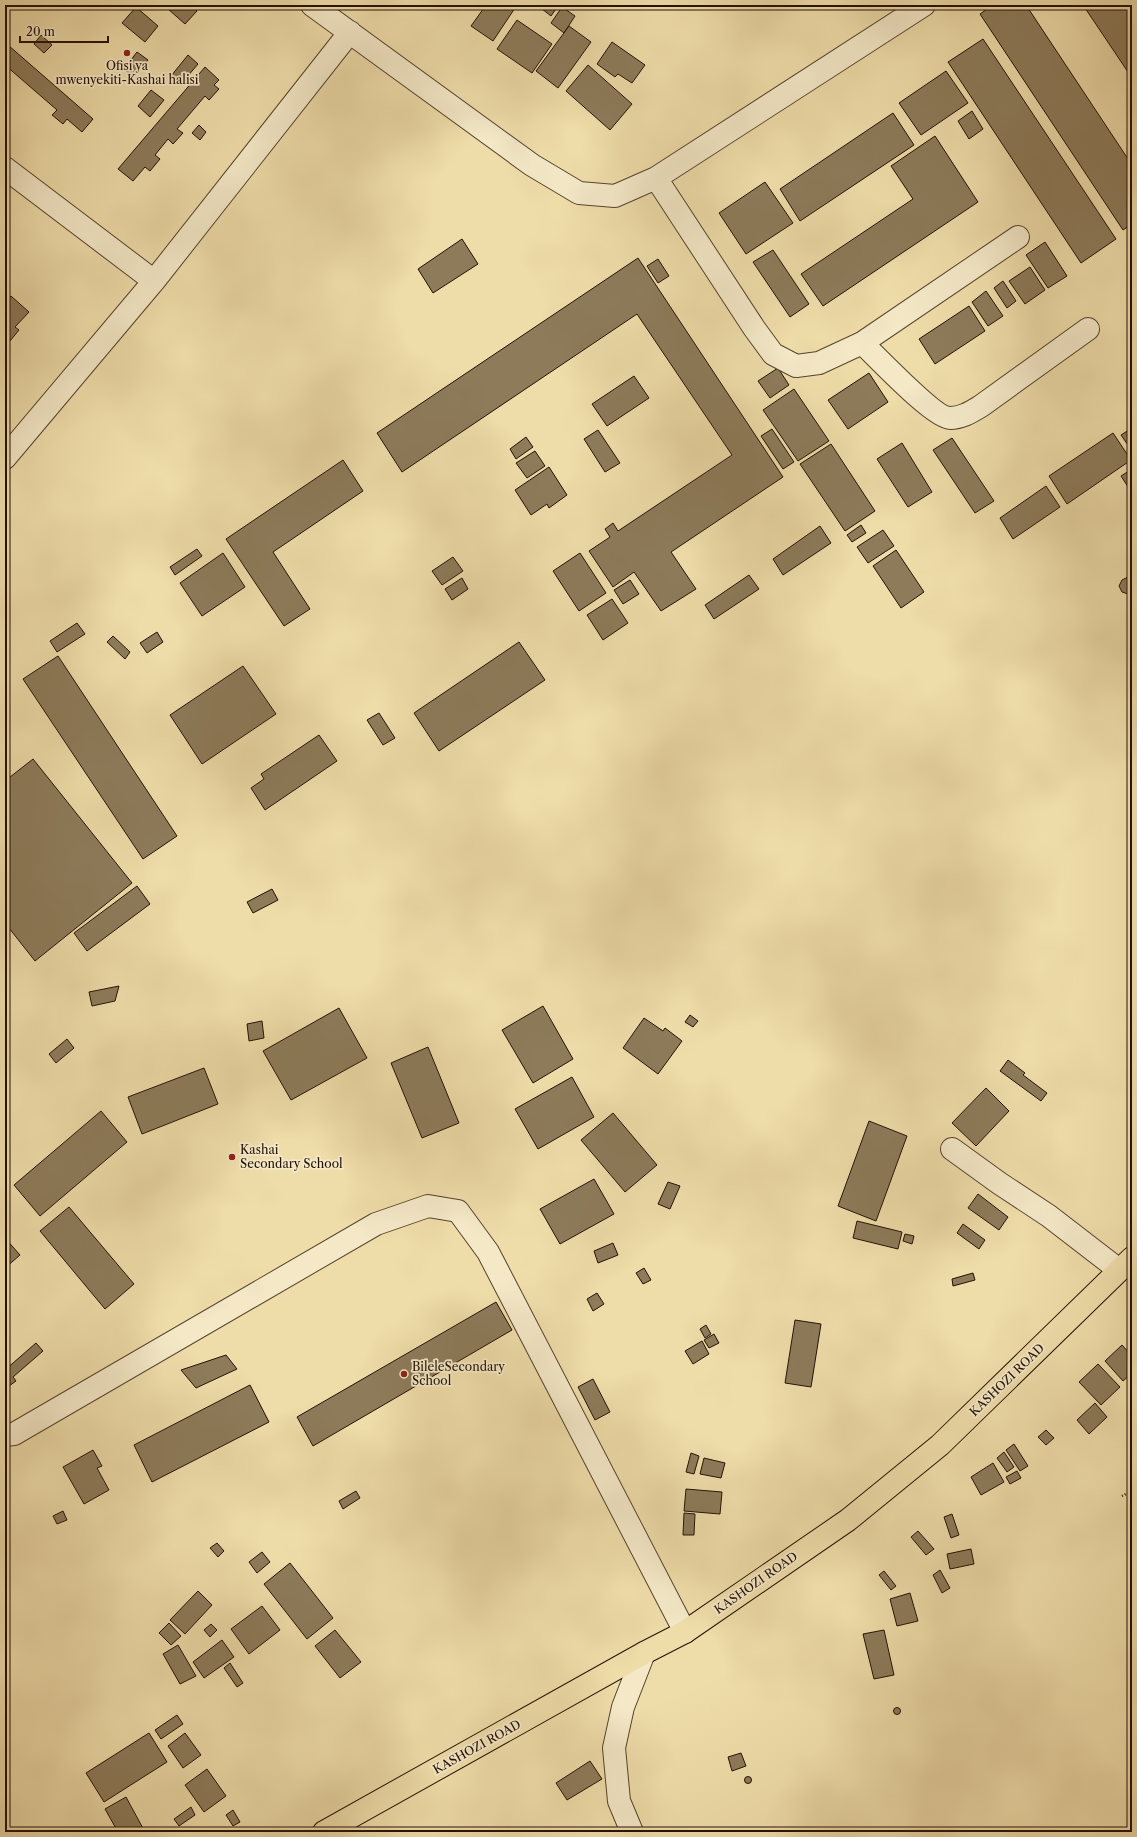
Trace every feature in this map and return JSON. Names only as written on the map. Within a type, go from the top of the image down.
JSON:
[{"type":"main road","name":"KASHOZI ROAD","points":[[324,1832],[644,1653],[685,1632],[848,1520],[940,1445],[1126,1264]]},
{"type":"street","points":[[312,5],[532,165],[579,193],[615,196],[656,178],[924,5]]},
{"type":"street","points":[[5,458],[154,281],[350,32]]},
{"type":"street","points":[[5,168],[154,281]]},
{"type":"street","points":[[656,178],[754,328],[773,354],[796,366],[819,363],[862,342],[1018,237]]},
{"type":"street","points":[[862,342],[930,407],[948,418],[964,416],[981,406],[1088,328]]},
{"type":"street","points":[[952,1149],[999,1183],[1126,1264]]},
{"type":"street","points":[[5,1435],[14,1434],[376,1224],[428,1206],[458,1211],[488,1252],[685,1632]]},
{"type":"street","points":[[632,1832],[619,1801],[614,1748],[623,1707],[644,1653]]},
{"type":"path","points":[[1122,1496],[1132,1491]]},
{"type":"building","points":[[172,5],[190,5],[197,11],[185,24],[168,9]]},
{"type":"building","points":[[486,5],[517,5],[493,41],[471,26]]},
{"type":"building","points":[[537,5],[556,5],[558,6],[551,16]]},
{"type":"building","points":[[993,5],[1026,5],[1132,165],[1132,224],[1123,230],[980,14]]},
{"type":"building","points":[[1083,5],[1124,5],[1132,17],[1132,78]]},
{"type":"building","points":[[136,7],[158,26],[145,42],[122,23]]},
{"type":"building","points":[[562,7],[575,16],[564,33],[551,23]]},
{"type":"building","points":[[517,20],[552,44],[532,73],[497,49]]},
{"type":"building","points":[[569,26],[591,42],[558,88],[536,71]]},
{"type":"building","points":[[41,35],[52,45],[44,53],[34,44]]},
{"type":"building","points":[[983,39],[1116,239],[1081,263],[948,62]]},
{"type":"building","points":[[612,42],[645,65],[632,83],[618,74],[615,77],[597,64]]},
{"type":"building","points":[[8,45],[93,119],[82,132],[67,119],[63,124],[52,115],[57,110],[5,65],[5,50]]},
{"type":"building","points":[[137,52],[148,60],[133,77],[124,69]]},
{"type":"building","points":[[188,55],[198,64],[181,84],[171,76]]},
{"type":"building","points":[[588,65],[632,104],[610,130],[566,91]]},
{"type":"building","points":[[205,67],[219,80],[214,85],[219,89],[209,100],[205,96],[177,129],[183,133],[173,144],[168,139],[155,155],[160,159],[150,171],[145,167],[133,181],[118,169]]},
{"type":"building","points":[[946,71],[968,103],[921,135],[899,103]]},
{"type":"building","points":[[151,90],[164,100],[150,117],[138,106]]},
{"type":"building","points":[[972,111],[983,129],[969,139],[958,121]]},
{"type":"building","points":[[893,113],[914,145],[800,221],[780,189]]},
{"type":"building","points":[[199,125],[206,132],[200,140],[192,133]]},
{"type":"building","points":[[935,136],[978,202],[823,306],[801,274],[913,199],[891,166]]},
{"type":"building","points":[[765,182],[793,223],[746,254],[719,213]]},
{"type":"building","points":[[462,239],[478,264],[433,293],[418,269]]},
{"type":"building","points":[[1045,242],[1067,276],[1048,288],[1026,255]]},
{"type":"building","points":[[773,250],[809,304],[790,317],[753,262]]},
{"type":"building","points":[[638,258],[783,477],[671,552],[696,589],[661,611],[634,572],[613,587],[589,551],[610,537],[605,529],[613,523],[618,531],[732,455],[637,314],[402,472],[377,433]]},
{"type":"building","points":[[658,259],[669,276],[658,283],[647,266]]},
{"type":"building","points":[[1030,267],[1045,290],[1025,304],[1009,281]]},
{"type":"building","points":[[1003,281],[1016,301],[1007,308],[994,288]]},
{"type":"building","points":[[986,291],[1003,316],[988,326],[972,302]]},
{"type":"building","points":[[11,296],[29,312],[15,327],[19,330],[10,341],[5,338],[5,303]]},
{"type":"building","points":[[969,306],[985,331],[935,364],[919,339]]},
{"type":"building","points":[[778,368],[789,385],[770,398],[758,381]]},
{"type":"building","points":[[869,373],[888,402],[848,429],[828,400]]},
{"type":"building","points":[[634,376],[649,398],[607,426],[592,404]]},
{"type":"building","points":[[794,389],[829,441],[798,461],[763,410]]},
{"type":"building","points":[[1132,428],[1132,451],[1121,435]]},
{"type":"building","points":[[772,429],[794,462],[783,469],[761,436]]},
{"type":"building","points":[[598,430],[620,463],[605,472],[584,439]]},
{"type":"building","points":[[1113,433],[1131,460],[1067,504],[1049,476]]},
{"type":"building","points":[[526,437],[533,447],[516,459],[510,449]]},
{"type":"building","points":[[952,438],[994,501],[975,513],[933,450]]},
{"type":"building","points":[[902,443],[932,492],[908,507],[877,459]]},
{"type":"building","points":[[831,444],[875,511],[845,531],[800,464]]},
{"type":"building","points":[[535,451],[545,466],[527,478],[516,463]]},
{"type":"building","points":[[343,460],[363,491],[273,552],[310,609],[284,626],[226,539]]},
{"type":"building","points":[[549,467],[567,495],[549,508],[547,504],[531,515],[515,490]]},
{"type":"building","points":[[1132,469],[1132,493],[1121,476]]},
{"type":"building","points":[[1046,486],[1060,507],[1013,539],[1000,518]]},
{"type":"building","points":[[861,525],[866,533],[852,542],[847,535]]},
{"type":"building","points":[[820,526],[831,543],[783,575],[773,559]]},
{"type":"building","points":[[883,530],[894,546],[868,563],[857,547]]},
{"type":"building","points":[[197,549],[202,556],[175,575],[170,567]]},
{"type":"building","points":[[896,550],[924,592],[901,608],[873,566]]},
{"type":"building","points":[[223,553],[245,587],[202,616],[180,583]]},
{"type":"building","points":[[580,553],[606,593],[579,611],[553,571]]},
{"type":"building","points":[[453,557],[463,571],[442,585],[432,571]]},
{"type":"building","points":[[749,575],[759,589],[714,619],[705,605]]},
{"type":"building","points":[[1128,577],[1132,578],[1132,593],[1128,594],[1122,592],[1119,586],[1122,580]]},
{"type":"building","points":[[462,578],[468,589],[452,600],[445,589]]},
{"type":"building","points":[[630,580],[639,594],[623,604],[614,590]]},
{"type":"building","points":[[612,599],[628,623],[603,640],[587,615]]},
{"type":"building","points":[[77,623],[85,634],[57,652],[50,641]]},
{"type":"building","points":[[157,632],[163,642],[147,653],[140,643]]},
{"type":"building","points":[[113,636],[130,652],[125,659],[107,642]]},
{"type":"building","points":[[519,642],[545,680],[439,751],[414,713]]},
{"type":"building","points":[[58,656],[177,836],[143,859],[23,679]]},
{"type":"building","points":[[243,666],[276,714],[202,764],[170,715]]},
{"type":"building","points":[[379,713],[395,738],[383,745],[367,720]]},
{"type":"building","points":[[319,735],[337,761],[265,810],[251,788],[264,779],[261,774]]},
{"type":"building","points":[[33,759],[132,883],[35,961],[5,923],[5,781]]},
{"type":"building","points":[[137,886],[150,904],[87,951],[74,933]]},
{"type":"building","points":[[272,889],[278,900],[253,913],[247,902]]},
{"type":"building","points":[[119,986],[115,1001],[92,1006],[89,992]]},
{"type":"building","points":[[543,1006],[573,1059],[533,1083],[502,1030]]},
{"type":"building","points":[[339,1008],[367,1058],[291,1100],[263,1051]]},
{"type":"building","points":[[690,1015],[698,1021],[693,1027],[685,1022]]},
{"type":"building","points":[[644,1018],[663,1031],[665,1028],[682,1041],[658,1074],[623,1048]]},
{"type":"building","points":[[262,1021],[264,1038],[249,1041],[247,1024]]},
{"type":"building","points":[[67,1039],[74,1048],[56,1063],[49,1054]]},
{"type":"building","points":[[428,1047],[459,1123],[422,1138],[391,1063]]},
{"type":"building","points":[[1008,1060],[1025,1073],[1023,1075],[1047,1093],[1041,1101],[1000,1071]]},
{"type":"building","points":[[204,1068],[218,1104],[142,1134],[128,1097]]},
{"type":"building","points":[[572,1077],[594,1117],[538,1149],[515,1109]]},
{"type":"building","points":[[986,1088],[1009,1111],[976,1146],[952,1123]]},
{"type":"building","points":[[101,1111],[127,1142],[40,1216],[14,1185]]},
{"type":"building","points":[[613,1113],[657,1165],[625,1192],[581,1140]]},
{"type":"building","points":[[869,1121],[907,1136],[876,1221],[838,1206]]},
{"type":"building","points":[[594,1179],[614,1214],[560,1244],[540,1209]]},
{"type":"building","points":[[668,1182],[680,1186],[670,1209],[658,1204]]},
{"type":"building","points":[[978,1194],[1008,1217],[999,1230],[968,1208]]},
{"type":"building","points":[[69,1207],[134,1284],[105,1309],[40,1231]]},
{"type":"building","points":[[857,1221],[902,1232],[898,1249],[853,1238]]},
{"type":"building","points":[[963,1224],[985,1240],[979,1249],[957,1233]]},
{"type":"building","points":[[905,1234],[914,1236],[912,1244],[903,1241]]},
{"type":"building","points":[[5,1238],[20,1255],[5,1268]]},
{"type":"building","points":[[613,1243],[618,1255],[598,1263],[594,1251]]},
{"type":"building","points":[[644,1268],[651,1280],[643,1284],[636,1273]]},
{"type":"building","points":[[973,1273],[975,1280],[953,1286],[952,1279]]},
{"type":"building","points":[[597,1293],[604,1304],[593,1311],[587,1299]]},
{"type":"building","name":"BileleSecondary School","points":[[496,1302],[512,1330],[313,1446],[297,1417]]},
{"type":"building","points":[[795,1320],[821,1324],[811,1387],[785,1383]]},
{"type":"building","points":[[706,1325],[711,1334],[705,1338],[700,1329]]},
{"type":"building","points":[[714,1334],[719,1343],[709,1348],[704,1340]]},
{"type":"building","points":[[702,1341],[709,1354],[693,1364],[685,1351]]},
{"type":"building","points":[[36,1343],[43,1351],[13,1377],[16,1381],[9,1386],[5,1381],[5,1370]]},
{"type":"building","points":[[1122,1345],[1132,1356],[1132,1373],[1123,1381],[1105,1361]]},
{"type":"building","points":[[226,1355],[237,1369],[196,1388],[181,1370]]},
{"type":"building","points":[[1098,1364],[1120,1387],[1101,1405],[1079,1382]]},
{"type":"building","points":[[593,1379],[610,1412],[595,1420],[578,1387]]},
{"type":"building","points":[[250,1385],[269,1422],[152,1482],[134,1445]]},
{"type":"building","points":[[1095,1403],[1107,1417],[1089,1434],[1077,1420]]},
{"type":"building","points":[[1046,1430],[1054,1438],[1046,1445],[1038,1437]]},
{"type":"building","points":[[1014,1444],[1028,1466],[1020,1471],[1006,1450]]},
{"type":"building","points":[[93,1450],[102,1466],[97,1468],[109,1490],[84,1504],[63,1467]]},
{"type":"building","points":[[1004,1452],[1014,1467],[1007,1472],[997,1458]]},
{"type":"building","points":[[691,1453],[699,1456],[694,1474],[686,1472]]},
{"type":"building","points":[[704,1458],[725,1463],[721,1478],[700,1474]]},
{"type":"building","points":[[993,1463],[1004,1482],[981,1495],[971,1477]]},
{"type":"building","points":[[1017,1471],[1021,1478],[1010,1484],[1006,1477]]},
{"type":"building","points":[[686,1489],[722,1492],[720,1514],[684,1511]]},
{"type":"building","points":[[356,1491],[360,1498],[343,1509],[339,1501]]},
{"type":"building","points":[[63,1511],[67,1520],[57,1524],[53,1516]]},
{"type":"building","points":[[684,1513],[695,1514],[694,1535],[683,1535]]},
{"type":"building","points":[[952,1514],[959,1535],[951,1538],[944,1517]]},
{"type":"building","points":[[918,1531],[934,1549],[926,1555],[911,1537]]},
{"type":"building","points":[[217,1543],[224,1551],[218,1557],[210,1548]]},
{"type":"building","points":[[971,1549],[974,1564],[950,1569],[947,1554]]},
{"type":"building","points":[[262,1552],[270,1562],[257,1573],[249,1562]]},
{"type":"building","points":[[290,1563],[333,1618],[307,1639],[264,1584]]},
{"type":"building","points":[[940,1570],[950,1588],[942,1593],[933,1575]]},
{"type":"building","points":[[884,1571],[896,1586],[891,1590],[879,1575]]},
{"type":"building","points":[[198,1591],[212,1605],[185,1634],[170,1620]]},
{"type":"building","points":[[910,1593],[918,1621],[897,1626],[890,1599]]},
{"type":"building","points":[[262,1606],[280,1630],[249,1654],[231,1629]]},
{"type":"building","points":[[169,1623],[181,1636],[171,1645],[159,1633]]},
{"type":"building","points":[[211,1624],[217,1630],[210,1637],[204,1630]]},
{"type":"building","points":[[335,1630],[361,1662],[340,1678],[315,1646]]},
{"type":"building","points":[[884,1630],[894,1675],[874,1679],[863,1634]]},
{"type":"building","points":[[222,1640],[234,1657],[204,1678],[193,1662]]},
{"type":"building","points":[[178,1645],[196,1676],[180,1684],[163,1654]]},
{"type":"building","points":[[230,1663],[243,1683],[237,1687],[224,1668]]},
{"type":"building","points":[[897,1707],[900,1708],[900,1714],[897,1715],[894,1714],[893,1711],[894,1708]]},
{"type":"building","points":[[177,1715],[183,1724],[161,1739],[155,1730]]},
{"type":"building","points":[[149,1733],[167,1762],[104,1802],[86,1773]]},
{"type":"building","points":[[185,1733],[201,1755],[183,1768],[168,1746]]},
{"type":"building","points":[[741,1753],[746,1766],[732,1771],[728,1757]]},
{"type":"building","points":[[590,1761],[602,1779],[567,1800],[556,1783]]},
{"type":"building","points":[[207,1769],[226,1796],[204,1812],[185,1785]]},
{"type":"building","points":[[748,1776],[751,1777],[751,1783],[748,1784],[745,1783],[744,1780],[745,1777]]},
{"type":"building","points":[[126,1797],[145,1832],[118,1832],[105,1809]]},
{"type":"building","points":[[191,1807],[195,1815],[179,1826],[174,1819]]},
{"type":"building","points":[[233,1810],[240,1822],[233,1826],[226,1815]]},
{"type":"place","name":"Ofisi ya mwenyekiti-Kashai halisi","points":[[127,53]]},
{"type":"place","name":"Kashai Secondary School","points":[[232,1157]]},
{"type":"place","name":"BileleSecondary School","points":[[404,1374]]}]
